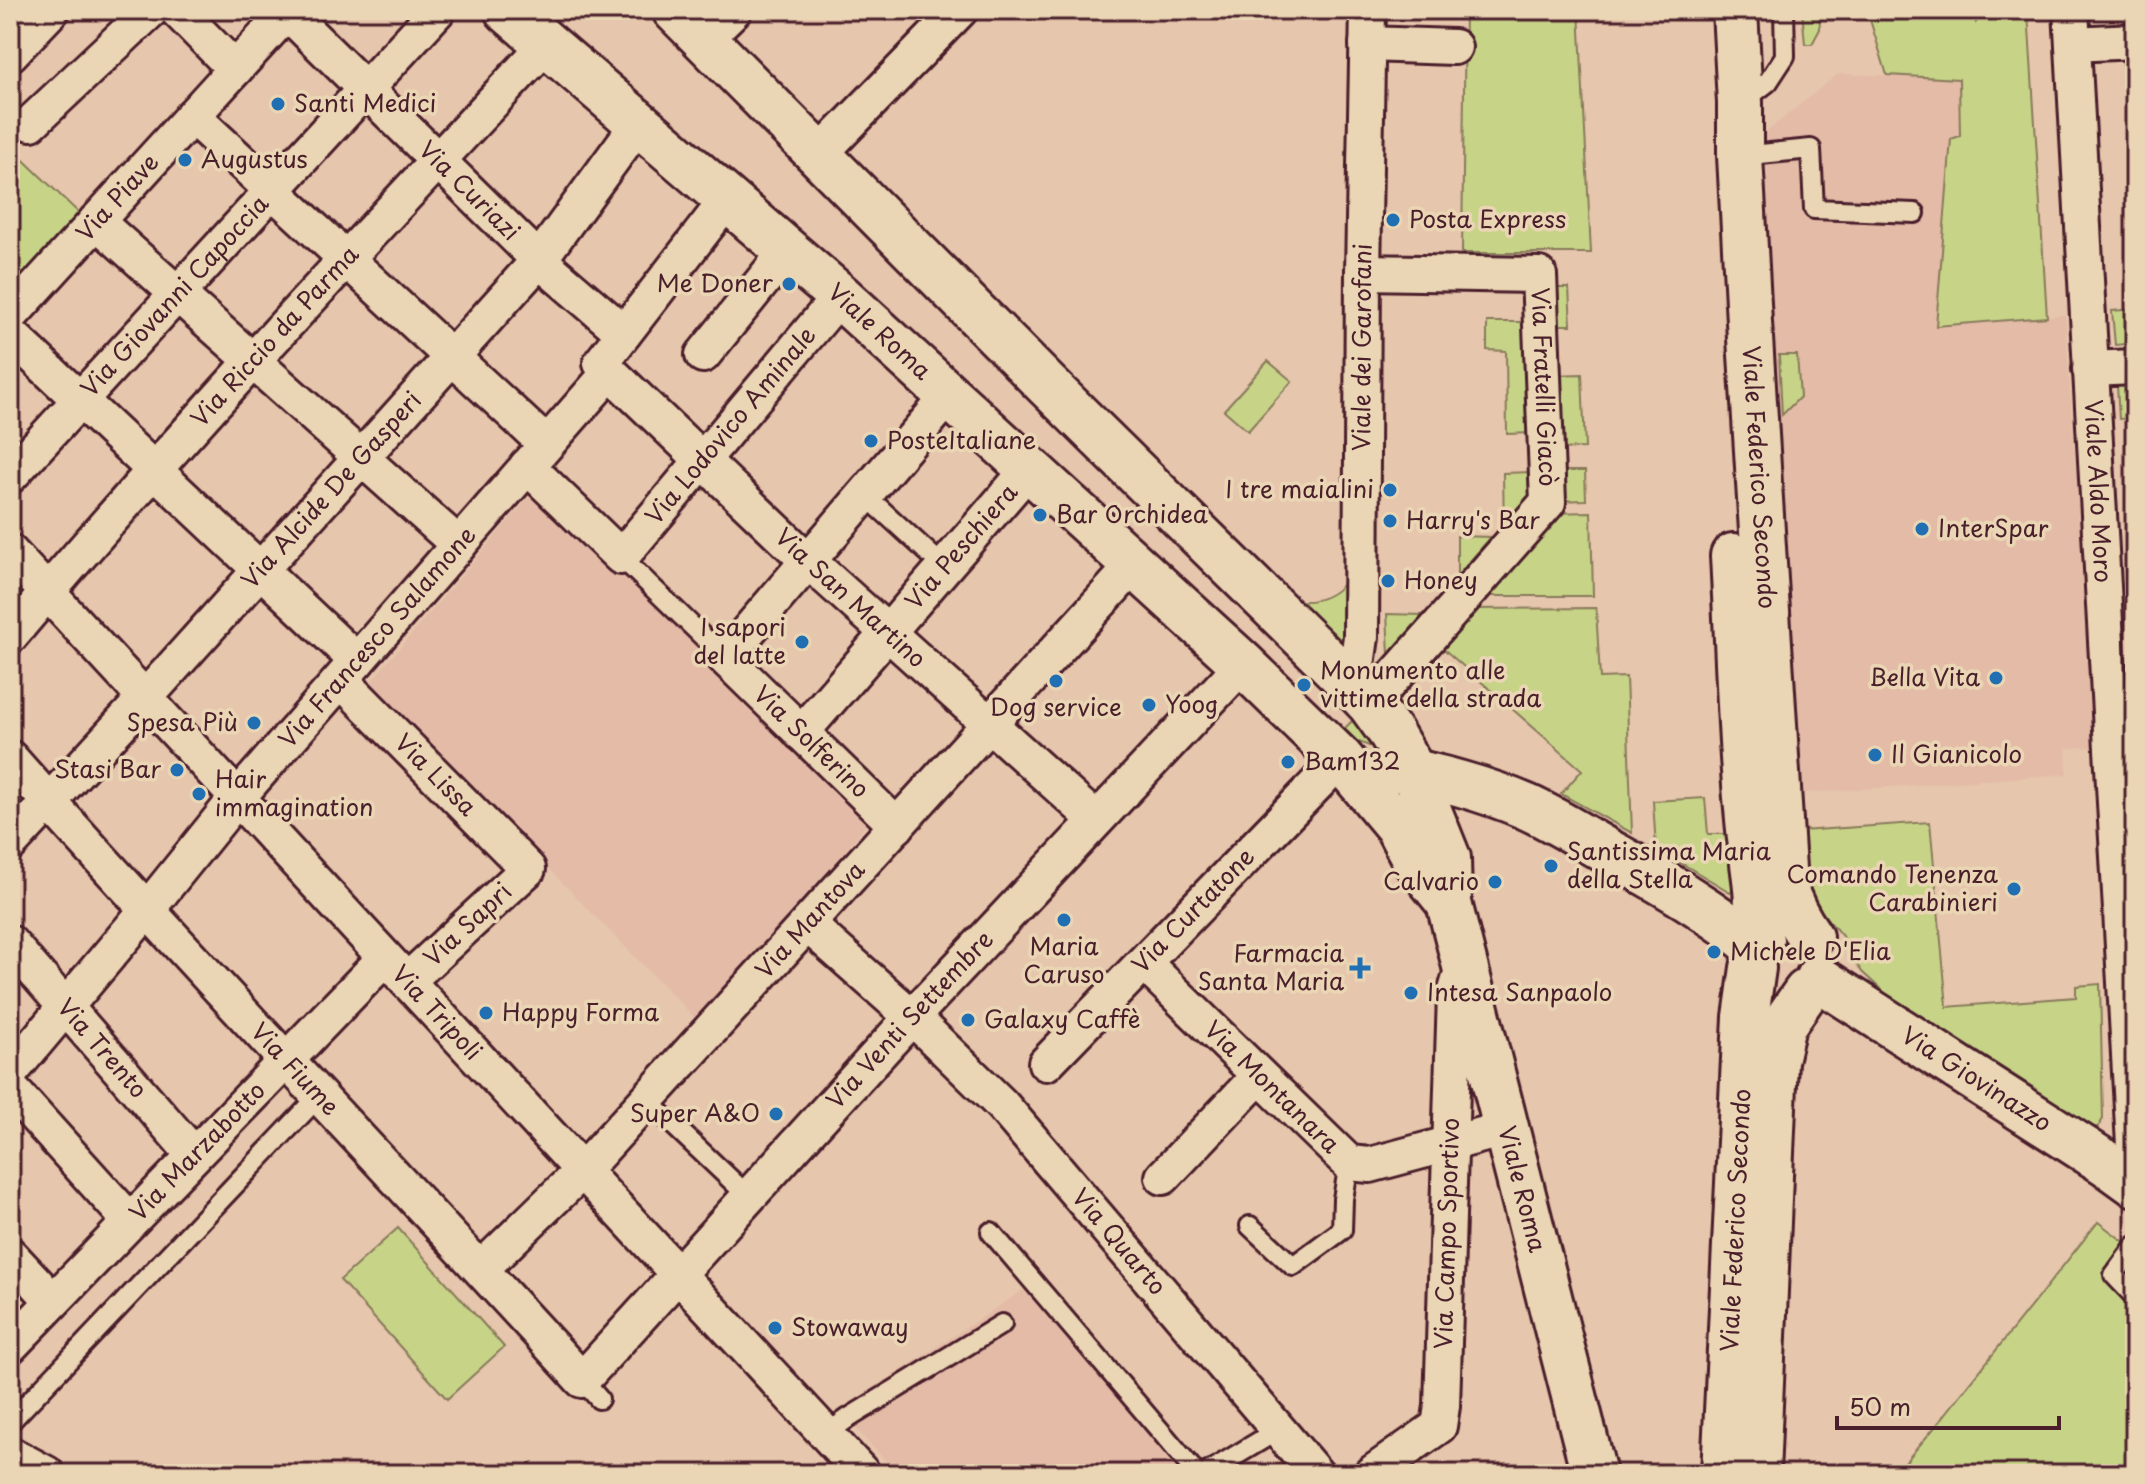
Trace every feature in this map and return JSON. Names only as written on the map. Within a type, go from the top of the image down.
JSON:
[{"type":"street","points":[[31,123],[151,10]]},
{"type":"street","points":[[177,10],[235,69]]},
{"type":"street","name":"Via Giovanni Capoccia","points":[[10,476],[438,10]]},
{"type":"street","name":"Viale Roma","points":[[507,10],[840,296],[1243,664],[1341,759],[1397,826],[1416,862],[1449,903]]},
{"type":"street","points":[[819,155],[960,10]]},
{"type":"street","name":"Viale dei Garofani","points":[[1361,694],[1357,665],[1361,637],[1368,10]]},
{"type":"street","name":"Viale Federico Secondo","points":[[1705,10],[1747,820],[1757,897],[1757,952],[1746,1017],[1724,1474]]},
{"type":"street","name":"Viale Federico Secondo","points":[[1735,10],[1740,156],[1784,885],[1811,969],[1783,1025],[1775,1061],[1757,1474]]},
{"type":"street","name":"Viale Aldo Moro","points":[[2071,10],[2090,369],[2121,686],[2135,1163]]},
{"type":"street","name":"Via Piave","points":[[10,316],[287,11]]},
{"type":"street","name":"Via Curiazi","points":[[287,11],[539,260],[624,333]]},
{"type":"street","points":[[10,54],[44,13]]},
{"type":"street","name":"Viale Roma","points":[[704,20],[819,155],[1361,694],[1391,733],[1413,771],[1448,858],[1449,903],[1594,1474]]},
{"type":"street","points":[[2073,44],[2135,41]]},
{"type":"street","name":"Via Riccio da Parma","points":[[10,636],[154,470],[547,44]]},
{"type":"street","points":[[1367,44],[1454,47]]},
{"type":"street","points":[[192,116],[452,358],[621,557]]},
{"type":"street","name":"Via Alcide De Gasperi","points":[[10,844],[539,260],[638,124]]},
{"type":"street","name":"Via Francesco Salamone","points":[[10,1073],[237,798],[610,372],[601,363],[727,200]]},
{"type":"street","points":[[96,221],[459,545]]},
{"type":"street","points":[[703,355],[787,251]]},
{"type":"street","name":"Via Fratelli Giacò","points":[[1361,694],[1548,502],[1539,275],[1363,272]]},
{"type":"street","name":"Via Lodovico Aminale","points":[[621,557],[840,296]]},
{"type":"street","name":"Via Lissa","points":[[10,334],[260,570],[528,869]]},
{"type":"street","points":[[2090,369],[2135,367]]},
{"type":"street","name":"Via San Martino","points":[[610,372],[807,560],[1096,820]]},
{"type":"street","points":[[725,658],[950,395]]},
{"type":"street","name":"Via Peschiera","points":[[801,733],[1030,468]]},
{"type":"street","name":"Via Tripoli","points":[[10,552],[863,1474]]},
{"type":"street","name":"Via Mantova","points":[[481,1269],[582,1171],[1134,565]]},
{"type":"street","points":[[1243,664],[1276,638],[1304,639]]},
{"type":"street","name":"Via Solferino","points":[[725,658],[897,826]]},
{"type":"street","name":"Via Venti Settembre","points":[[590,1390],[678,1275],[748,1196],[1243,664]]},
{"type":"street","points":[[1308,727],[1322,723],[1332,716],[1342,702],[1361,694]]},
{"type":"street","name":"Via Fiume","points":[[10,758],[146,911],[320,1095],[590,1390]]},
{"type":"street","points":[[1341,759],[1413,771],[1528,807],[1648,874],[1730,925],[1757,952],[1762,986],[1769,992],[1788,997],[1811,969],[1801,931],[1780,929],[1770,933],[1757,952]]},
{"type":"street","name":"Via Curtatone","points":[[1046,1063],[1341,759]]},
{"type":"street","name":"Via Sapri","points":[[396,970],[528,869]]},
{"type":"street","name":"Via Quarto","points":[[807,924],[912,1017],[1002,1105],[1316,1474]]},
{"type":"street","name":"Via Trento","points":[[10,943],[194,1155]]},
{"type":"street","name":"Via Campo Sportivo","points":[[1371,1474],[1439,1426],[1455,994],[1465,959]]},
{"type":"street","name":"Via Montanara","points":[[1144,963],[1349,1163],[1370,1165],[1508,1128]]},
{"type":"street","name":"Via Giovinazzo","points":[[1811,969],[2135,1184]]},
{"type":"street","name":"Via Marzabotto","points":[[10,1346],[286,1060],[396,970]]},
{"type":"street","points":[[1163,1177],[1259,1076]]},
{"type":"street","points":[[10,1088],[130,1221]]},
{"type":"street","points":[[10,1255],[53,1301]]},
{"type":"street","points":[[10,1454],[47,1474]]},
{"type":"lane","points":[[1740,103],[1768,82],[1785,56],[1784,10]]},
{"type":"lane","points":[[1740,156],[1811,149],[1814,209],[1915,213]]},
{"type":"lane","points":[[864,494],[944,567]]},
{"type":"lane","points":[[621,557],[725,658]]},
{"type":"lane","points":[[10,1422],[320,1095]]},
{"type":"lane","points":[[646,1099],[748,1196]]},
{"type":"lane","points":[[1250,1226],[1293,1266],[1342,1230],[1349,1163]]},
{"type":"lane","points":[[991,1232],[1197,1474]]},
{"type":"lane","points":[[2135,1246],[2114,1275],[2135,1297]]},
{"type":"lane","points":[[826,1434],[1002,1324]]},
{"type":"lane","points":[[1205,1474],[1278,1430]]},
{"type":"shaded area","points":[[1838,74],[1959,78],[1960,137],[2018,319],[2065,315],[2094,747],[2066,748],[2067,774],[1792,794],[1751,176],[1766,161],[1765,133]]},
{"type":"shaded area","points":[[536,489],[872,818],[701,1024],[368,685]]},
{"type":"shaded area","points":[[1025,1289],[1184,1474],[898,1474],[839,1411]]},
{"type":"green space","points":[[1465,10],[1579,10],[1591,253],[1462,253]]},
{"type":"green space","points":[[1802,10],[1819,10],[1820,29],[1812,44],[1805,44]]},
{"type":"green space","points":[[1867,10],[1975,10],[1976,22],[1984,10],[2028,12],[2047,317],[1936,326],[1951,139],[1960,136],[1959,79],[1887,75]]},
{"type":"green space","points":[[2123,60],[2135,60],[2135,83],[2123,83]]},
{"type":"green space","points":[[10,147],[81,215],[11,289],[10,288]]},
{"type":"green space","points":[[1554,288],[1569,288],[1571,325],[1556,325]]},
{"type":"green space","points":[[2135,309],[2135,343],[2115,345],[2112,311]]},
{"type":"green space","points":[[1487,322],[1530,322],[1532,433],[1507,434],[1506,351],[1487,350]]},
{"type":"green space","points":[[1779,355],[1797,355],[1800,397],[1782,415]]},
{"type":"green space","points":[[1268,361],[1292,381],[1248,431],[1224,410]]},
{"type":"green space","points":[[1582,374],[1585,448],[1557,449],[1553,375]]},
{"type":"green space","points":[[2135,384],[2135,418],[2119,419],[2117,386]]},
{"type":"green space","points":[[1557,471],[1585,471],[1586,500],[1558,501]]},
{"type":"green space","points":[[1532,472],[1532,496],[1504,528],[1503,473]]},
{"type":"green space","points":[[1591,512],[1593,596],[1478,596],[1552,513]]},
{"type":"green space","points":[[1457,536],[1491,537],[1457,576]]},
{"type":"green space","points":[[1348,578],[1349,637],[1339,653],[1297,601],[1326,597]]},
{"type":"green space","points":[[1596,608],[1600,678],[1626,677],[1632,833],[1561,794],[1582,770],[1439,645],[1471,609]]},
{"type":"green space","points":[[1387,614],[1423,615],[1389,654]]},
{"type":"green space","points":[[1357,716],[1384,752],[1339,734]]},
{"type":"green space","points":[[1705,798],[1708,834],[1726,834],[1735,887],[1730,892],[1656,848],[1653,801]]},
{"type":"green space","points":[[1930,822],[1947,1007],[2076,997],[2076,986],[2100,984],[2103,1119],[2098,1127],[2088,1127],[1886,994],[1862,972],[1842,936],[1811,900],[1804,876],[1801,831]]},
{"type":"green space","points":[[2098,1222],[2135,1250],[2135,1474],[1895,1474],[1935,1427]]},
{"type":"green space","points":[[398,1228],[504,1347],[447,1399],[340,1280]]},
{"type":"place","name":"Santi Medici","points":[[278,104]]},
{"type":"place","name":"Augustus","points":[[185,160]]},
{"type":"place","name":"Posta Express","points":[[1393,220]]},
{"type":"place","name":"Me Doner","points":[[789,284]]},
{"type":"place","name":"PosteItaliane","points":[[871,441]]},
{"type":"place","name":"I tre maialini","points":[[1390,490]]},
{"type":"place","name":"Bar Orchidea","points":[[1040,515]]},
{"type":"place","name":"Harry's Bar","points":[[1390,521]]},
{"type":"place","name":"InterSpar","points":[[1922,529]]},
{"type":"place","name":"Honey","points":[[1388,581]]},
{"type":"place","name":"I sapori del latte","points":[[802,642]]},
{"type":"place","name":"Bella Vita","points":[[1996,678]]},
{"type":"place","name":"Dog service","points":[[1056,681]]},
{"type":"place","name":"Monumento alle vittime della strada","points":[[1304,685]]},
{"type":"place","name":"Yoog","points":[[1149,705]]},
{"type":"place","name":"Spesa Più","points":[[254,723]]},
{"type":"place","name":"Il Gianicolo","points":[[1875,755]]},
{"type":"place","name":"Bam132","points":[[1288,762]]},
{"type":"place","name":"Stasi Bar","points":[[177,770]]},
{"type":"place","name":"Hair immagination","points":[[199,794]]},
{"type":"place","name":"Santissima Maria della Stella","points":[[1551,866]]},
{"type":"place","name":"Calvario","points":[[1495,882]]},
{"type":"place","name":"Comando Tenenza Carabinieri","points":[[2014,889]]},
{"type":"place","name":"Maria Caruso","points":[[1064,920]]},
{"type":"place","name":"Michele D'Elia","points":[[1714,952]]},
{"type":"place","name":"Farmacia Santa Maria","points":[[1360,968]]},
{"type":"place","name":"Intesa Sanpaolo","points":[[1411,993]]},
{"type":"place","name":"Happy Forma","points":[[486,1013]]},
{"type":"place","name":"Galaxy Caffè","points":[[968,1020]]},
{"type":"place","name":"Super A&O","points":[[776,1114]]},
{"type":"place","name":"Stowaway","points":[[775,1328]]}]
